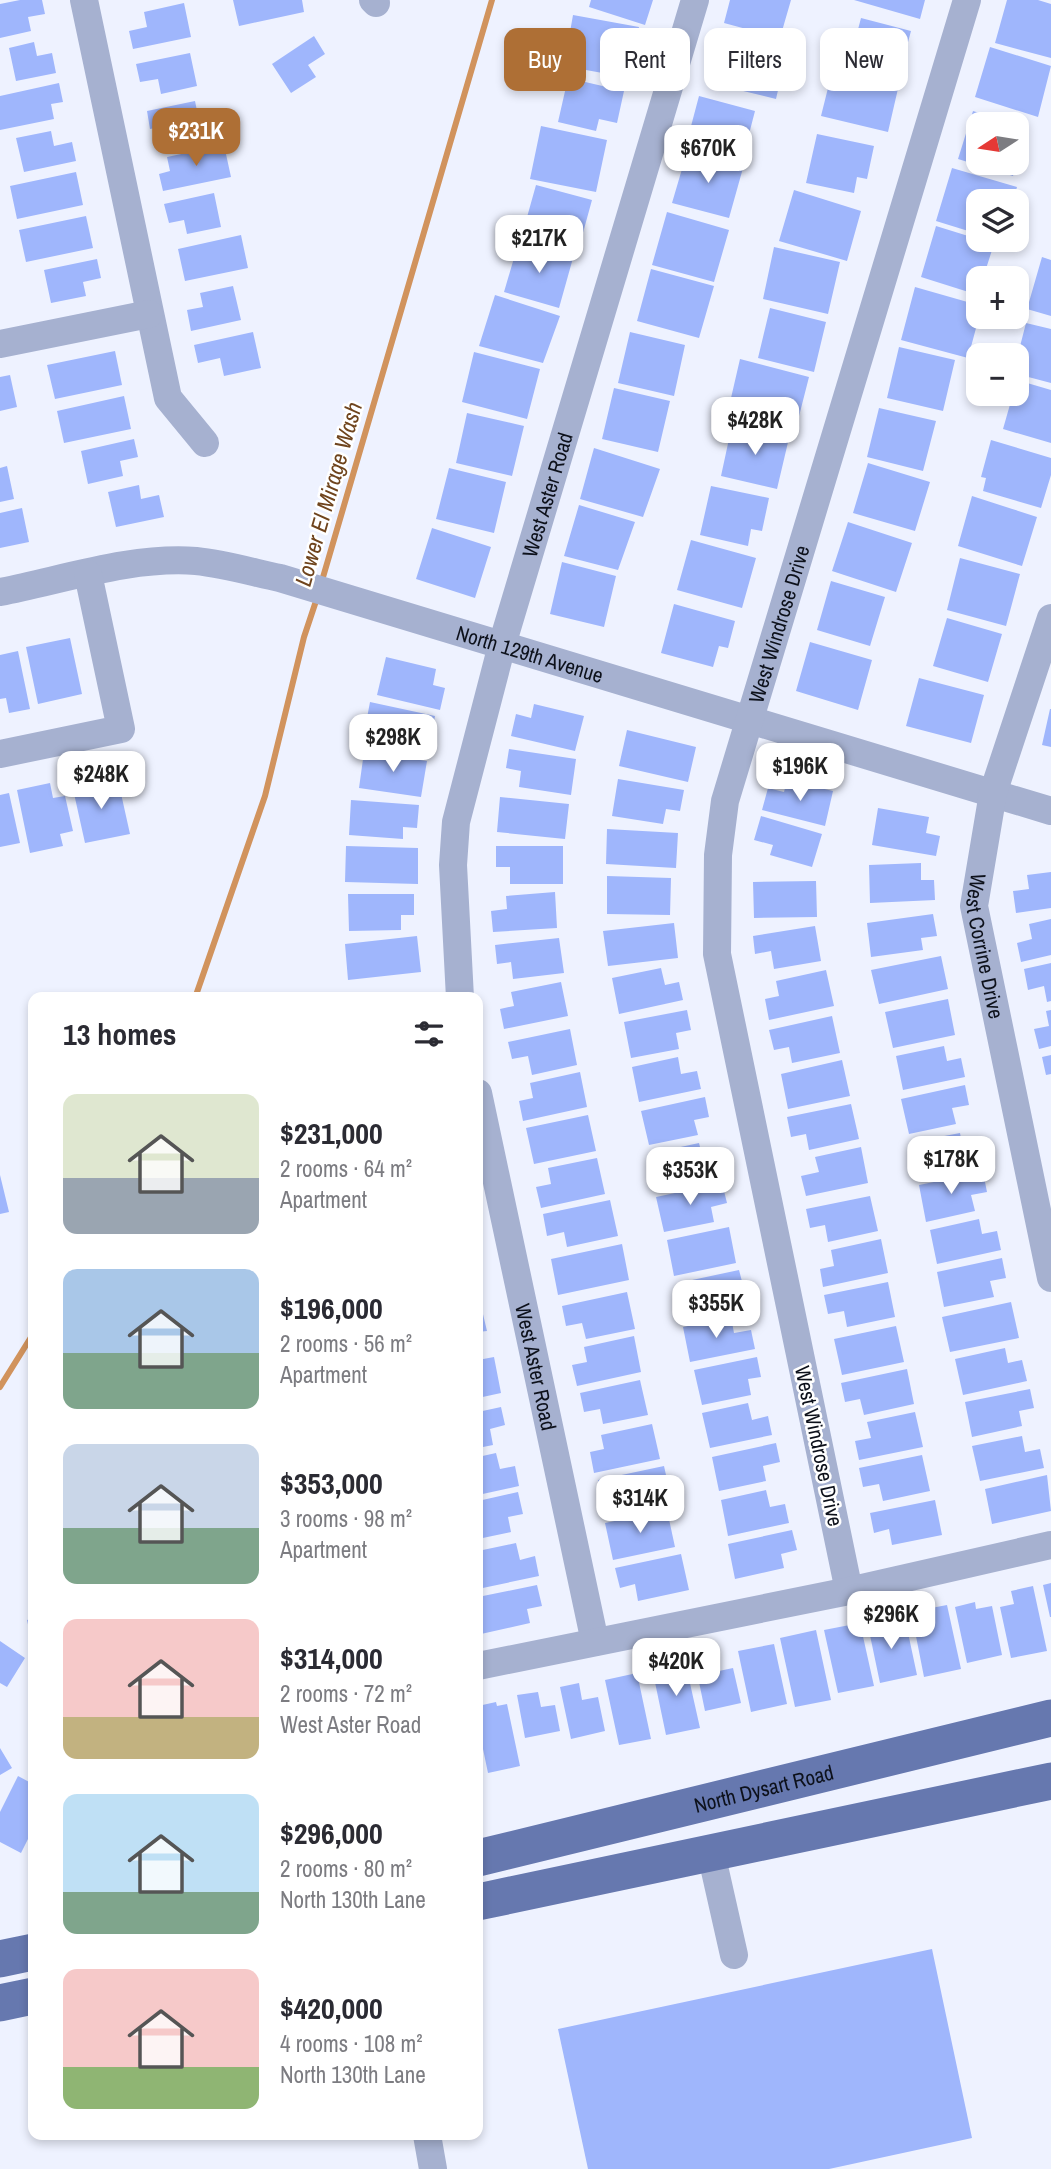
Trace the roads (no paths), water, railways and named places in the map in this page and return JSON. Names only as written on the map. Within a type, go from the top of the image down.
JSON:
[{"type":"main road","name":"North Dysart Road","points":[[483,1857],[1051,1718]]},
{"type":"main road","points":[[483,1901],[1051,1781]]},
{"type":"main road","points":[[0,1959],[28,1953]]},
{"type":"main road","points":[[0,2003],[28,1997]]},
{"type":"street","points":[[84,0],[168,398],[205,443]]},
{"type":"street","name":"West Aster Road","points":[[460,992],[453,865],[456,822],[502,645],[695,0]]},
{"type":"street","name":"West Windrose Drive","points":[[849,1591],[717,954],[718,867],[725,801],[967,0]]},
{"type":"street","points":[[0,344],[149,314]]},
{"type":"street","name":"North 129th Avenue","points":[[0,592],[125,567],[193,561],[280,578],[1051,811]]},
{"type":"street","points":[[0,754],[121,729],[88,575]]},
{"type":"street","name":"West Corrine Drive","points":[[1050,626],[993,793],[974,906],[1051,1278]]},
{"type":"street","name":"West Aster Road","points":[[483,1122],[595,1642]]},
{"type":"street","points":[[483,1666],[849,1591],[1051,1545]]},
{"type":"street","points":[[711,1853],[734,1955]]},
{"type":"street","points":[[427,2140],[433,2169]]},
{"type":"waterway","name":"Lower El Mirage Wash","points":[[321,584],[492,0]]},
{"type":"waterway","name":"Lower El Mirage Wash","points":[[197,992],[265,796],[304,637],[317,598]]},
{"type":"waterway","name":"Lower El Mirage Wash","points":[[0,1387],[28,1342]]}]
